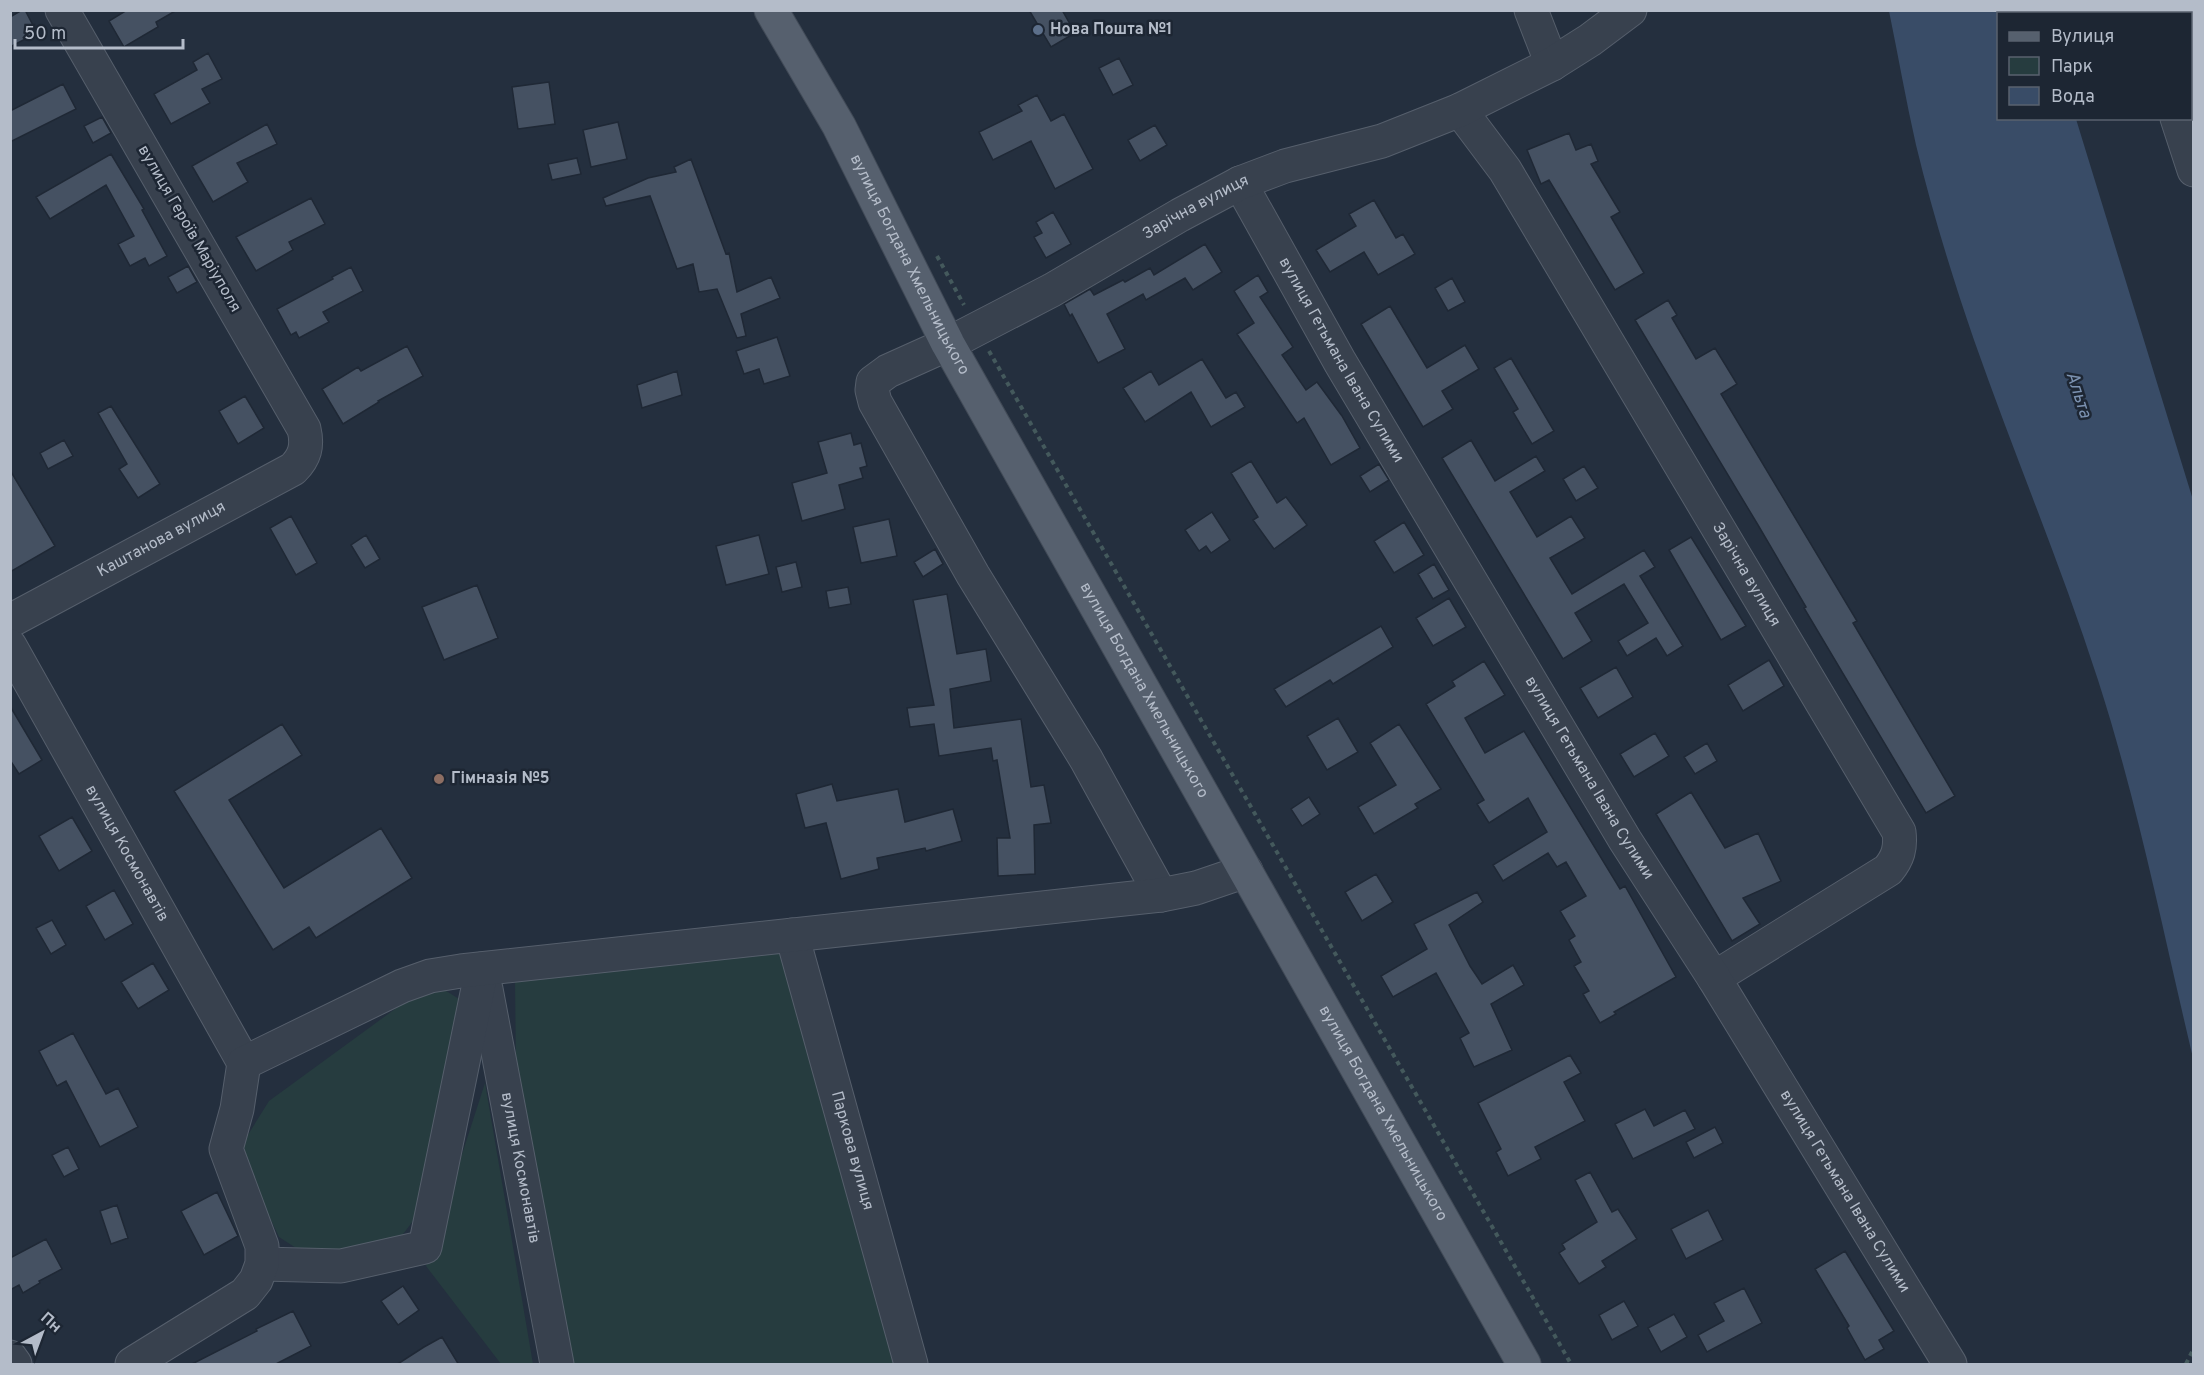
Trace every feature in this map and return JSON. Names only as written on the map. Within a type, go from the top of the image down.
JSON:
[{"type":"main road","name":"вулиця Богдана Хмельницького","points":[[771,10],[839,126],[948,344],[1524,1365]]},
{"type":"street","name":"вулиця Героїв Маріуполя","points":[[62,10],[304,429],[306,451]]},
{"type":"street","points":[[1531,10],[1552,64]]},
{"type":"street","name":"Зарічна вулиця","points":[[1161,895],[1086,759],[973,575],[875,402],[873,382],[880,376],[977,330],[1052,290],[1180,215],[1240,183],[1285,166],[1382,141],[1460,110],[1552,64],[1590,40],[1630,10]]},
{"type":"street","name":"Зарічна вулиця","points":[[1460,110],[1505,170],[1899,832],[1899,853],[1888,870],[1714,978]]},
{"type":"street","points":[[2178,120],[2193,170]]},
{"type":"street","name":"вулиця Гетьмана Івана Сулими","points":[[1240,183],[1340,362],[1521,667],[1625,840],[1714,978],[1950,1365]]},
{"type":"street","name":"Каштанова вулиця","points":[[10,621],[293,470],[306,451]]},
{"type":"street","name":"вулиця Космонавтів","points":[[10,646],[244,1063]]},
{"type":"street","points":[[132,1365],[245,1294],[256,1280],[262,1264],[262,1246],[226,1149],[237,1109],[244,1063],[402,986],[430,976],[482,969],[1161,895],[1196,888],[1246,871]]},
{"type":"street","name":"Паркова вулиця","points":[[792,935],[911,1365]]},
{"type":"street","points":[[262,1264],[340,1266],[425,1248],[482,969]]},
{"type":"street","name":"вулиця Космонавтів","points":[[482,969],[556,1365]]},
{"type":"street","points":[[10,1357],[15,1365]]},
{"type":"path","points":[[932,247],[977,330],[1571,1365]]},
{"type":"path","points":[[2186,1365],[2193,1348]]},
{"type":"green space","points":[[779,950],[894,1364],[571,1364],[516,1068],[515,980]]},
{"type":"green space","points":[[432,982],[459,999],[460,1037],[413,1221],[397,1242],[310,1257],[279,1237],[258,1193],[241,1146],[269,1101]]},
{"type":"green space","points":[[485,1083],[533,1364],[501,1364],[426,1266]]},
{"type":"water","name":"Альта","points":[[1889,11],[2049,11],[1997,12],[1997,120],[2076,120],[2193,500],[2193,1058],[2138,821],[2098,680],[2069,594],[1989,383],[1950,268],[1916,145]]},
{"type":"building","points":[[25,10],[37,33],[10,47],[10,17]]},
{"type":"building","points":[[127,10],[177,10],[156,22],[158,27],[124,47],[109,21]]},
{"type":"building","points":[[1029,10],[1062,10],[1075,33],[1051,47]]},
{"type":"building","points":[[208,53],[222,79],[202,89],[210,103],[171,124],[154,94],[197,70],[193,62]]},
{"type":"building","points":[[1119,58],[1133,85],[1113,95],[1099,68]]},
{"type":"building","points":[[549,82],[555,124],[518,129],[512,87]]},
{"type":"building","points":[[63,84],[76,109],[10,142],[10,111]]},
{"type":"building","points":[[1037,95],[1051,121],[1064,114],[1093,169],[1055,189],[1031,141],[993,160],[979,132],[1022,111],[1018,105]]},
{"type":"building","points":[[102,117],[111,133],[93,143],[84,126]]},
{"type":"building","points":[[618,122],[627,159],[591,167],[583,130]]},
{"type":"building","points":[[267,124],[277,144],[237,163],[248,182],[213,202],[192,166]]},
{"type":"building","points":[[1155,125],[1167,145],[1140,161],[1128,140]]},
{"type":"building","points":[[1569,133],[1576,150],[1591,144],[1598,161],[1591,164],[1620,212],[1611,217],[1644,273],[1615,290],[1549,180],[1541,184],[1527,150]]},
{"type":"building","points":[[111,154],[144,209],[142,210],[167,256],[149,266],[145,258],[130,266],[118,244],[134,236],[106,185],[50,219],[36,197]]},
{"type":"building","points":[[577,158],[581,174],[552,180],[548,164]]},
{"type":"building","points":[[691,159],[726,254],[729,253],[737,292],[771,277],[780,298],[741,314],[746,336],[737,338],[717,289],[699,292],[693,264],[677,269],[650,196],[606,206],[603,198],[648,178],[676,172],[674,167]]},
{"type":"building","points":[[311,198],[325,224],[289,242],[293,250],[256,271],[236,237]]},
{"type":"building","points":[[1374,200],[1396,238],[1403,234],[1415,254],[1378,275],[1364,252],[1330,272],[1316,250],[1356,226],[1349,214]]},
{"type":"building","points":[[1053,212],[1071,244],[1046,258],[1034,237],[1042,233],[1036,222]]},
{"type":"building","points":[[1205,244],[1222,272],[1193,290],[1185,278],[1146,300],[1143,294],[1107,314],[1125,349],[1098,363],[1072,314],[1070,316],[1064,304],[1090,289],[1094,295],[1150,268],[1154,275]]},
{"type":"building","points":[[188,266],[197,282],[177,293],[168,277]]},
{"type":"building","points":[[351,267],[363,291],[323,312],[329,322],[299,338],[296,332],[291,335],[277,309]]},
{"type":"building","points":[[1258,275],[1268,292],[1260,297],[1293,347],[1282,355],[1306,390],[1317,382],[1342,416],[1360,448],[1331,465],[1304,418],[1297,423],[1237,334],[1254,323],[1234,291]]},
{"type":"building","points":[[1452,278],[1465,302],[1448,311],[1435,288]]},
{"type":"building","points":[[1668,300],[1677,315],[1672,318],[1696,359],[1715,348],[1737,384],[1721,394],[1857,621],[1853,623],[1955,796],[1926,813],[1635,320]]},
{"type":"building","points":[[1390,306],[1427,368],[1465,345],[1479,369],[1442,391],[1453,409],[1423,427],[1361,324]]},
{"type":"building","points":[[777,337],[790,376],[764,384],[759,369],[744,374],[736,351]]},
{"type":"building","points":[[407,346],[423,376],[343,424],[322,389],[358,367],[361,371]]},
{"type":"building","points":[[1511,358],[1554,431],[1532,444],[1513,412],[1518,409],[1494,368]]},
{"type":"building","points":[[1202,359],[1226,398],[1236,392],[1245,407],[1211,427],[1191,392],[1145,422],[1123,388],[1151,371],[1159,385]]},
{"type":"building","points":[[677,371],[682,395],[642,408],[637,385]]},
{"type":"building","points":[[245,396],[264,428],[238,444],[219,411]]},
{"type":"building","points":[[111,406],[160,484],[138,498],[119,469],[127,464],[98,413]]},
{"type":"building","points":[[851,433],[854,445],[861,443],[867,466],[860,468],[863,478],[839,485],[845,509],[802,521],[792,483],[827,473],[818,442]]},
{"type":"building","points":[[64,440],[73,456],[48,469],[40,453]]},
{"type":"building","points":[[1471,440],[1495,481],[1536,456],[1545,471],[1510,492],[1537,537],[1571,516],[1585,538],[1550,558],[1572,594],[1644,550],[1655,567],[1640,576],[1683,646],[1667,656],[1656,638],[1627,656],[1618,641],[1648,623],[1624,584],[1575,613],[1592,641],[1563,659],[1442,458]]},
{"type":"building","points":[[1251,461],[1277,503],[1286,497],[1307,525],[1274,549],[1253,520],[1258,517],[1231,473]]},
{"type":"building","points":[[1379,464],[1389,480],[1370,492],[1360,476]]},
{"type":"building","points":[[1584,466],[1598,488],[1576,501],[1563,479]]},
{"type":"building","points":[[10,470],[55,546],[10,572]]},
{"type":"building","points":[[1212,512],[1230,540],[1211,553],[1206,546],[1199,551],[1185,530]]},
{"type":"building","points":[[291,516],[317,563],[296,575],[270,528]]},
{"type":"building","points":[[889,519],[897,556],[861,563],[853,527]]},
{"type":"building","points":[[1404,522],[1424,555],[1394,573],[1374,541]]},
{"type":"building","points":[[366,535],[380,559],[365,568],[351,545]]},
{"type":"building","points":[[759,535],[769,574],[726,585],[716,546]]},
{"type":"building","points":[[1691,537],[1746,626],[1721,640],[1669,550]]},
{"type":"building","points":[[935,549],[943,564],[923,577],[914,562]]},
{"type":"building","points":[[796,562],[802,587],[782,592],[776,567]]},
{"type":"building","points":[[1434,564],[1449,590],[1433,599],[1418,574]]},
{"type":"building","points":[[477,585],[498,638],[444,660],[422,607]]},
{"type":"building","points":[[848,587],[851,604],[829,608],[826,591]]},
{"type":"building","points":[[947,594],[957,654],[986,649],[991,681],[950,689],[954,728],[1021,719],[1031,787],[1044,785],[1051,823],[1034,825],[1035,874],[998,876],[997,838],[1010,838],[997,760],[993,761],[991,748],[939,756],[934,724],[910,727],[907,708],[934,705],[913,600]]},
{"type":"building","points":[[1449,598],[1466,627],[1433,646],[1416,618]]},
{"type":"building","points":[[1381,626],[1393,647],[1333,684],[1330,680],[1286,707],[1274,689]]},
{"type":"building","points":[[1769,660],[1784,686],[1743,711],[1728,685]]},
{"type":"building","points":[[1484,661],[1505,695],[1465,718],[1485,753],[1524,731],[1620,889],[1625,886],[1676,977],[1614,1012],[1616,1014],[1600,1023],[1583,994],[1589,991],[1574,966],[1581,962],[1569,940],[1575,936],[1560,911],[1586,896],[1566,862],[1557,867],[1548,853],[1503,881],[1493,865],[1547,832],[1528,798],[1489,823],[1477,804],[1484,800],[1426,704],[1455,686],[1452,681]]},
{"type":"building","points":[[1616,667],[1633,697],[1598,718],[1580,688]]},
{"type":"building","points":[[10,706],[42,760],[19,774],[10,760]]},
{"type":"building","points":[[1338,718],[1358,752],[1327,770],[1307,736]]},
{"type":"building","points":[[282,724],[302,755],[229,800],[284,888],[381,828],[412,878],[316,938],[309,927],[273,950],[174,791]]},
{"type":"building","points":[[1399,724],[1441,789],[1415,804],[1418,808],[1374,834],[1358,807],[1396,785],[1370,743]]},
{"type":"building","points":[[1655,733],[1669,756],[1634,777],[1620,754]]},
{"type":"building","points":[[1707,743],[1717,761],[1695,774],[1684,757]]},
{"type":"building","points":[[832,784],[837,801],[898,789],[905,822],[953,809],[962,841],[926,851],[925,848],[877,858],[879,869],[841,879],[826,823],[805,828],[796,794]]},
{"type":"building","points":[[1691,792],[1725,848],[1758,833],[1781,881],[1743,898],[1760,924],[1732,941],[1656,814]]},
{"type":"building","points":[[1309,797],[1320,814],[1302,826],[1291,809]]},
{"type":"building","points":[[72,817],[92,851],[59,871],[39,836]]},
{"type":"building","points":[[1376,874],[1393,902],[1362,921],[1345,892]]},
{"type":"building","points":[[114,890],[133,924],[105,940],[86,906]]},
{"type":"building","points":[[1477,892],[1483,902],[1449,925],[1482,984],[1513,965],[1524,985],[1491,1004],[1512,1050],[1474,1067],[1460,1038],[1469,1033],[1436,973],[1393,997],[1381,976],[1427,949],[1414,924]]},
{"type":"building","points":[[52,920],[66,945],[51,954],[36,928]]},
{"type":"building","points":[[153,963],[169,990],[138,1009],[121,982]]},
{"type":"building","points":[[73,1033],[106,1094],[118,1088],[138,1127],[100,1147],[66,1081],[57,1086],[39,1051]]},
{"type":"building","points":[[1570,1055],[1581,1073],[1564,1082],[1585,1121],[1535,1147],[1541,1159],[1508,1176],[1496,1152],[1501,1149],[1478,1103]]},
{"type":"building","points":[[1645,1109],[1654,1126],[1685,1110],[1695,1129],[1633,1159],[1615,1124]]},
{"type":"building","points":[[1715,1127],[1723,1143],[1694,1158],[1686,1142]]},
{"type":"building","points":[[68,1147],[79,1169],[64,1177],[52,1155]]},
{"type":"building","points":[[1590,1172],[1612,1212],[1618,1209],[1637,1239],[1602,1261],[1606,1267],[1579,1284],[1559,1253],[1565,1249],[1562,1244],[1597,1222],[1575,1180]]},
{"type":"building","points":[[217,1192],[238,1236],[204,1255],[181,1211]]},
{"type":"building","points":[[117,1205],[128,1238],[111,1244],[100,1211]]},
{"type":"building","points":[[1708,1210],[1723,1240],[1686,1259],[1671,1229]]},
{"type":"building","points":[[46,1239],[62,1269],[39,1281],[40,1283],[23,1293],[19,1285],[10,1290],[10,1258]]},
{"type":"building","points":[[1845,1251],[1894,1331],[1879,1340],[1884,1349],[1865,1360],[1847,1328],[1849,1326],[1815,1269]]},
{"type":"building","points":[[403,1286],[419,1310],[398,1325],[381,1301]]},
{"type":"building","points":[[1744,1288],[1762,1323],[1707,1352],[1698,1335],[1724,1321],[1714,1303]]},
{"type":"building","points":[[1624,1301],[1638,1326],[1612,1340],[1599,1315]]},
{"type":"building","points":[[293,1311],[311,1346],[274,1365],[190,1365],[257,1331],[256,1329]]},
{"type":"building","points":[[1674,1314],[1687,1337],[1661,1352],[1648,1328]]},
{"type":"building","points":[[442,1337],[459,1365],[396,1365],[424,1347]]},
{"type":"place","name":"Нова Пошта №1","points":[[1038,30]]},
{"type":"place","name":"Гімназія №5","points":[[439,779]]}]
